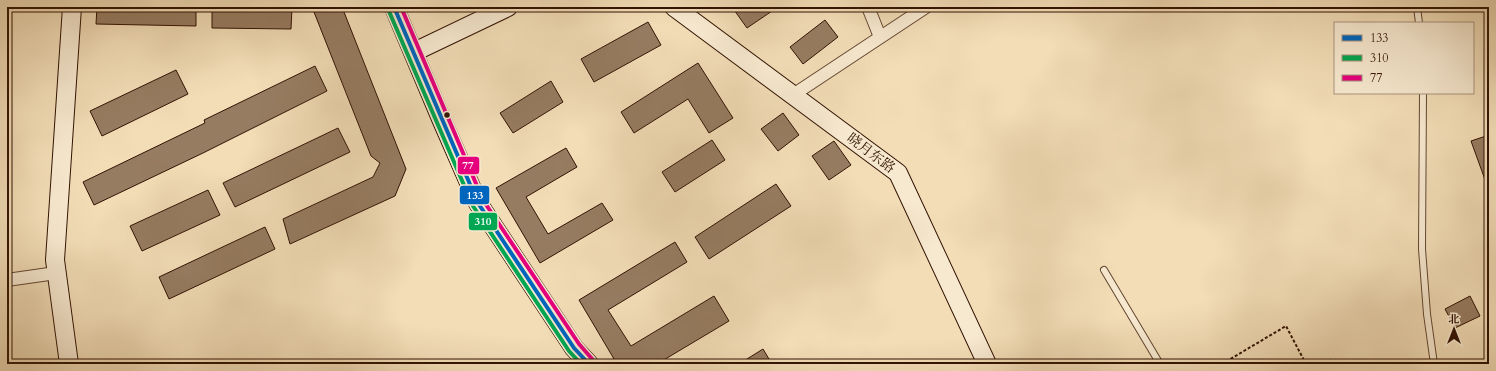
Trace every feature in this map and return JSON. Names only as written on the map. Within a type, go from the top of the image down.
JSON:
[{"type":"street","points":[[69,364],[55,260],[72,7]]},
{"type":"street","points":[[394,7],[478,203],[574,348],[589,364]]},
{"type":"street","points":[[414,52],[508,7]]},
{"type":"street","name":"晓月东路","points":[[674,7],[898,173],[987,364]]},
{"type":"street","points":[[868,7],[880,37]]},
{"type":"street","points":[[793,95],[926,7]]},
{"type":"street","points":[[7,280],[56,273]]},
{"type":"lane","points":[[1417,7],[1418,22]]},
{"type":"lane","points":[[1423,94],[1422,249],[1427,314],[1434,364]]},
{"type":"lane","points":[[1104,270],[1160,364]]},
{"type":"path","points":[[1222,364],[1286,326],[1306,364]]},
{"type":"path","points":[[1322,364],[1331,359]]},
{"type":"building","points":[[97,7],[196,7],[196,26],[96,24]]},
{"type":"building","points":[[212,7],[292,7],[291,29],[212,28]]},
{"type":"building","points":[[312,7],[342,7],[406,169],[395,196],[290,244],[283,219],[373,177],[380,163],[371,156]]},
{"type":"building","points":[[732,7],[778,7],[747,28]]},
{"type":"building","points":[[825,20],[838,37],[803,64],[790,47]]},
{"type":"building","points":[[648,22],[661,45],[594,82],[581,59]]},
{"type":"building","points":[[698,63],[733,118],[709,133],[688,99],[634,133],[621,112]]},
{"type":"building","points":[[315,66],[327,91],[94,205],[83,182],[205,123],[204,120]]},
{"type":"building","points":[[176,70],[188,94],[102,136],[90,111]]},
{"type":"building","points":[[551,81],[563,102],[513,133],[500,113]]},
{"type":"building","points":[[783,113],[799,135],[778,151],[761,129]]},
{"type":"building","points":[[338,128],[350,152],[235,207],[223,183]]},
{"type":"building","points":[[1489,135],[1489,188],[1488,188],[1471,141]]},
{"type":"building","points":[[712,140],[725,160],[675,192],[662,172]]},
{"type":"building","points":[[834,141],[851,165],[829,180],[812,156]]},
{"type":"building","points":[[566,148],[577,167],[526,197],[548,234],[602,203],[613,220],[540,263],[496,188]]},
{"type":"building","points":[[776,184],[791,206],[709,259],[695,237]]},
{"type":"building","points":[[208,190],[220,215],[142,251],[130,226]]},
{"type":"building","points":[[265,227],[275,249],[169,299],[159,277]]},
{"type":"building","points":[[675,242],[687,262],[608,310],[631,346],[714,296],[729,321],[657,364],[617,364],[579,300]]},
{"type":"building","points":[[1470,296],[1480,316],[1455,328],[1445,309]]},
{"type":"building","points":[[763,349],[772,364],[739,364]]},
{"type":"transit line","name":"133","points":[[394,7],[478,203],[574,348],[589,364]]},
{"type":"transit line","name":"77","points":[[401,7],[483,200],[579,344],[593,360]]},
{"type":"transit line","name":"310","points":[[388,9],[473,206],[569,351],[581,364]]}]
